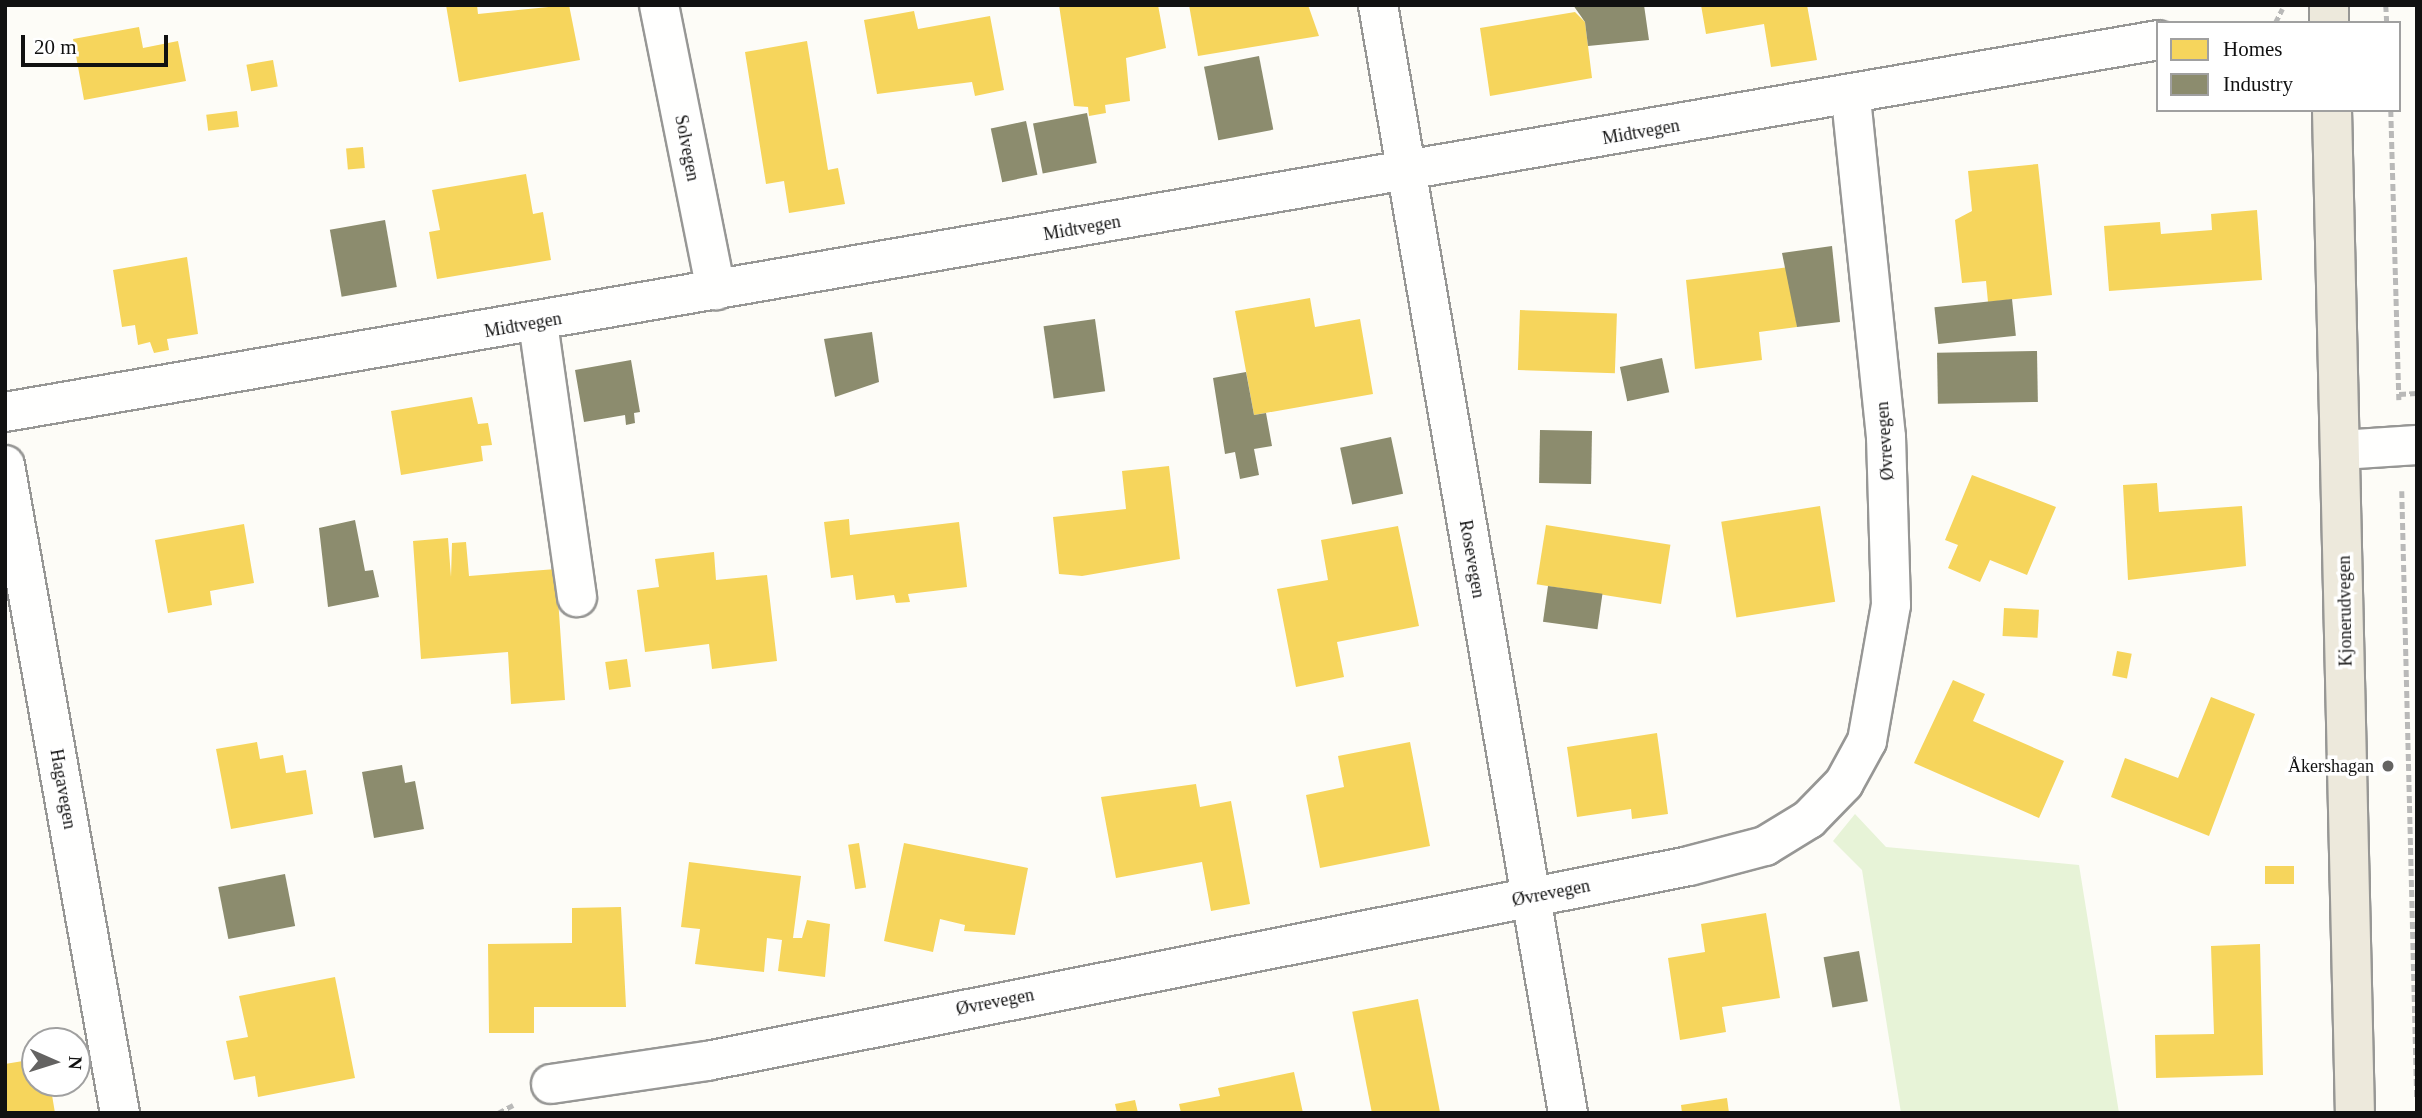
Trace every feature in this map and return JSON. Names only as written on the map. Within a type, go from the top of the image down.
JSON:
[{"type":"main road","name":"Kjonerudvegen","points":[[2332,112],[2355,1113]]},
{"type":"street","name":"Solvegen","points":[[659,5],[716,290]]},
{"type":"street","name":"Rosevegen","points":[[1378,5],[1568,1113]]},
{"type":"street","name":"Midtvegen","points":[[5,412],[538,323],[716,290],[1852,96],[2156,40]]},
{"type":"street","name":"Øvrevegen","points":[[551,1084],[707,1061],[1530,898],[1765,846],[1827,803],[1867,741],[1886,651],[1890,540],[1852,96]]},
{"type":"street","points":[[538,323],[577,597]]},
{"type":"street","points":[[2341,450],[2408,428]]},
{"type":"street","name":"Hagavegen","points":[[5,465],[120,1113]]},
{"type":"path","points":[[2390,112],[2399,394],[2408,428]]},
{"type":"path","points":[[2399,394],[2417,393]]},
{"type":"path","points":[[2402,480],[2417,1099]]},
{"type":"green space","points":[[1855,814],[1886,847],[2079,865],[2119,1113],[1901,1113],[1862,870],[1833,841]]},
{"type":"building: Homes","points":[[446,5],[477,5],[478,14],[569,5],[580,60],[459,82]]},
{"type":"building: Homes","points":[[1059,5],[1158,5],[1166,48],[1126,58],[1130,101],[1105,105],[1106,113],[1089,116],[1088,107],[1074,106]]},
{"type":"building: Homes","points":[[1189,5],[1308,5],[1319,36],[1198,56]]},
{"type":"building: Homes","points":[[1701,5],[1807,5],[1817,60],[1771,67],[1764,24],[1706,34]]},
{"type":"building: Homes","points":[[914,11],[918,29],[990,16],[1004,90],[975,96],[972,82],[877,94],[864,20]]},
{"type":"building: Homes","points":[[1575,12],[1585,22],[1592,78],[1490,96],[1480,28]]},
{"type":"building: Homes","points":[[139,27],[143,48],[178,41],[186,81],[84,100],[73,39]]},
{"type":"building: Homes","points":[[807,41],[828,170],[838,168],[845,204],[789,213],[784,181],[766,184],[745,52]]},
{"type":"building: Homes","points":[[273,60],[278,87],[251,91],[246,65]]},
{"type":"building: Homes","points":[[237,111],[239,127],[208,131],[206,115]]},
{"type":"building: Homes","points":[[363,147],[365,168],[348,169],[346,148]]},
{"type":"building: Homes","points":[[2038,164],[2052,295],[1988,302],[1986,281],[1962,283],[1955,220],[1972,211],[1968,171]]},
{"type":"building: Homes","points":[[526,174],[533,214],[543,212],[551,260],[437,279],[429,232],[440,230],[432,190]]},
{"type":"building: Homes","points":[[2257,210],[2262,280],[2109,291],[2104,226],[2160,222],[2161,234],[2212,230],[2211,214]]},
{"type":"building: Homes","points":[[187,257],[198,334],[167,339],[169,350],[154,353],[150,342],[138,345],[135,325],[122,327],[113,270]]},
{"type":"building: Homes","points":[[1789,267],[1797,327],[1759,332],[1762,360],[1695,369],[1686,280]]},
{"type":"building: Homes","points":[[1310,298],[1315,327],[1360,319],[1373,394],[1254,415],[1235,311]]},
{"type":"building: Homes","points":[[1520,310],[1617,313],[1615,373],[1518,370]]},
{"type":"building: Homes","points":[[472,397],[478,424],[488,423],[492,445],[481,446],[483,461],[401,475],[391,411]]},
{"type":"building: Homes","points":[[1169,466],[1180,559],[1082,576],[1059,574],[1053,517],[1126,509],[1122,471]]},
{"type":"building: Homes","points":[[1972,475],[2056,507],[2027,575],[1990,560],[1980,582],[1948,568],[1958,545],[1945,540]]},
{"type":"building: Homes","points":[[2157,483],[2159,512],[2242,506],[2246,566],[2128,580],[2123,485]]},
{"type":"building: Homes","points":[[1820,506],[1835,602],[1736,617],[1721,522]]},
{"type":"building: Homes","points":[[849,519],[850,535],[959,522],[967,587],[908,594],[910,602],[896,603],[894,595],[856,600],[853,575],[831,578],[824,522]]},
{"type":"building: Homes","points":[[244,524],[254,583],[210,591],[212,605],[168,613],[155,540]]},
{"type":"building: Homes","points":[[1546,525],[1670,545],[1661,604],[1537,584]]},
{"type":"building: Homes","points":[[1398,526],[1419,626],[1337,642],[1344,677],[1296,687],[1277,589],[1328,580],[1321,540]]},
{"type":"building: Homes","points":[[448,538],[451,577],[452,543],[466,542],[469,576],[556,569],[565,700],[511,704],[508,652],[421,659],[413,541]]},
{"type":"building: Homes","points":[[714,552],[716,580],[767,575],[777,661],[712,669],[709,644],[645,652],[637,590],[659,587],[655,559]]},
{"type":"building: Homes","points":[[2004,608],[2039,610],[2037,638],[2003,636]]},
{"type":"building: Homes","points":[[2117,651],[2132,654],[2127,678],[2112,676]]},
{"type":"building: Homes","points":[[627,659],[631,687],[609,690],[605,662]]},
{"type":"building: Homes","points":[[1953,680],[1985,694],[1973,721],[2064,761],[2039,818],[1914,763]]},
{"type":"building: Homes","points":[[2211,697],[2255,714],[2209,836],[2111,797],[2125,758],[2178,778]]},
{"type":"building: Homes","points":[[1657,733],[1668,814],[1632,819],[1631,809],[1577,817],[1567,747]]},
{"type":"building: Homes","points":[[257,742],[260,759],[283,755],[286,773],[306,770],[313,814],[231,829],[216,749]]},
{"type":"building: Homes","points":[[1410,742],[1430,846],[1320,868],[1306,795],[1344,787],[1338,756]]},
{"type":"building: Homes","points":[[1196,784],[1200,807],[1231,801],[1250,904],[1211,911],[1202,862],[1116,878],[1101,797]]},
{"type":"building: Homes","points":[[859,843],[866,887],[855,889],[848,845]]},
{"type":"building: Homes","points":[[904,843],[1028,868],[1015,935],[964,931],[965,925],[940,919],[933,952],[884,941]]},
{"type":"building: Homes","points":[[689,862],[801,876],[793,938],[802,938],[807,920],[830,924],[825,977],[778,971],[782,940],[767,938],[764,972],[695,964],[700,929],[681,927]]},
{"type":"building: Homes","points":[[2265,866],[2294,866],[2294,884],[2265,884]]},
{"type":"building: Homes","points":[[621,907],[626,1007],[534,1007],[534,1033],[489,1033],[488,944],[572,943],[572,908]]},
{"type":"building: Homes","points":[[1766,913],[1780,998],[1722,1007],[1726,1032],[1680,1040],[1668,958],[1705,952],[1701,924]]},
{"type":"building: Homes","points":[[2260,944],[2263,1075],[2156,1078],[2155,1035],[2214,1034],[2211,946]]},
{"type":"building: Homes","points":[[335,977],[355,1078],[258,1097],[255,1076],[234,1080],[226,1041],[248,1037],[239,996]]},
{"type":"building: Homes","points":[[1418,999],[1440,1113],[1372,1113],[1352,1012]]},
{"type":"building: Homes","points":[[21,1061],[21,1097],[52,1097],[55,1113],[5,1113],[5,1064]]},
{"type":"building: Homes","points":[[1294,1072],[1303,1113],[1181,1113],[1179,1104],[1220,1096],[1218,1088]]},
{"type":"building: Homes","points":[[1727,1098],[1729,1113],[1682,1113],[1681,1105]]},
{"type":"building: Homes","points":[[1135,1100],[1138,1113],[1117,1113],[1115,1104]]},
{"type":"building: Industry","points":[[1573,5],[1644,5],[1649,40],[1588,46],[1585,22]]},
{"type":"building: Industry","points":[[1259,56],[1273,130],[1218,140],[1204,67]]},
{"type":"building: Industry","points":[[1087,113],[1097,163],[1043,174],[1033,123]]},
{"type":"building: Industry","points":[[1026,121],[1037,175],[1002,182],[991,128]]},
{"type":"building: Industry","points":[[385,220],[397,287],[342,297],[330,230]]},
{"type":"building: Industry","points":[[1832,246],[1840,322],[1797,327],[1782,253]]},
{"type":"building: Industry","points":[[2012,299],[2016,336],[1938,344],[1934,307]]},
{"type":"building: Industry","points":[[1095,319],[1105,391],[1054,399],[1044,326]]},
{"type":"building: Industry","points":[[872,332],[879,382],[835,397],[824,339]]},
{"type":"building: Industry","points":[[2037,351],[2038,402],[1938,404],[1937,353]]},
{"type":"building: Industry","points":[[1662,358],[1669,392],[1627,401],[1620,367]]},
{"type":"building: Industry","points":[[631,360],[640,412],[634,413],[635,423],[626,425],[625,415],[584,422],[575,370]]},
{"type":"building: Industry","points":[[1246,372],[1254,415],[1266,413],[1272,446],[1254,449],[1259,475],[1240,479],[1235,452],[1225,454],[1213,378]]},
{"type":"building: Industry","points":[[1540,430],[1592,431],[1591,484],[1539,483]]},
{"type":"building: Industry","points":[[1391,437],[1403,494],[1352,505],[1340,448]]},
{"type":"building: Industry","points":[[355,520],[365,571],[373,570],[379,597],[328,607],[319,528]]},
{"type":"building: Industry","points":[[1548,586],[1602,594],[1597,629],[1543,622]]},
{"type":"building: Industry","points":[[402,765],[405,783],[415,781],[424,829],[374,838],[362,772]]},
{"type":"building: Industry","points":[[285,874],[295,926],[228,939],[218,887]]},
{"type":"building: Industry","points":[[1859,951],[1868,1001],[1832,1007],[1824,957]]},
{"type":"place","name":"Åkershagan","points":[[2388,766]]}]
